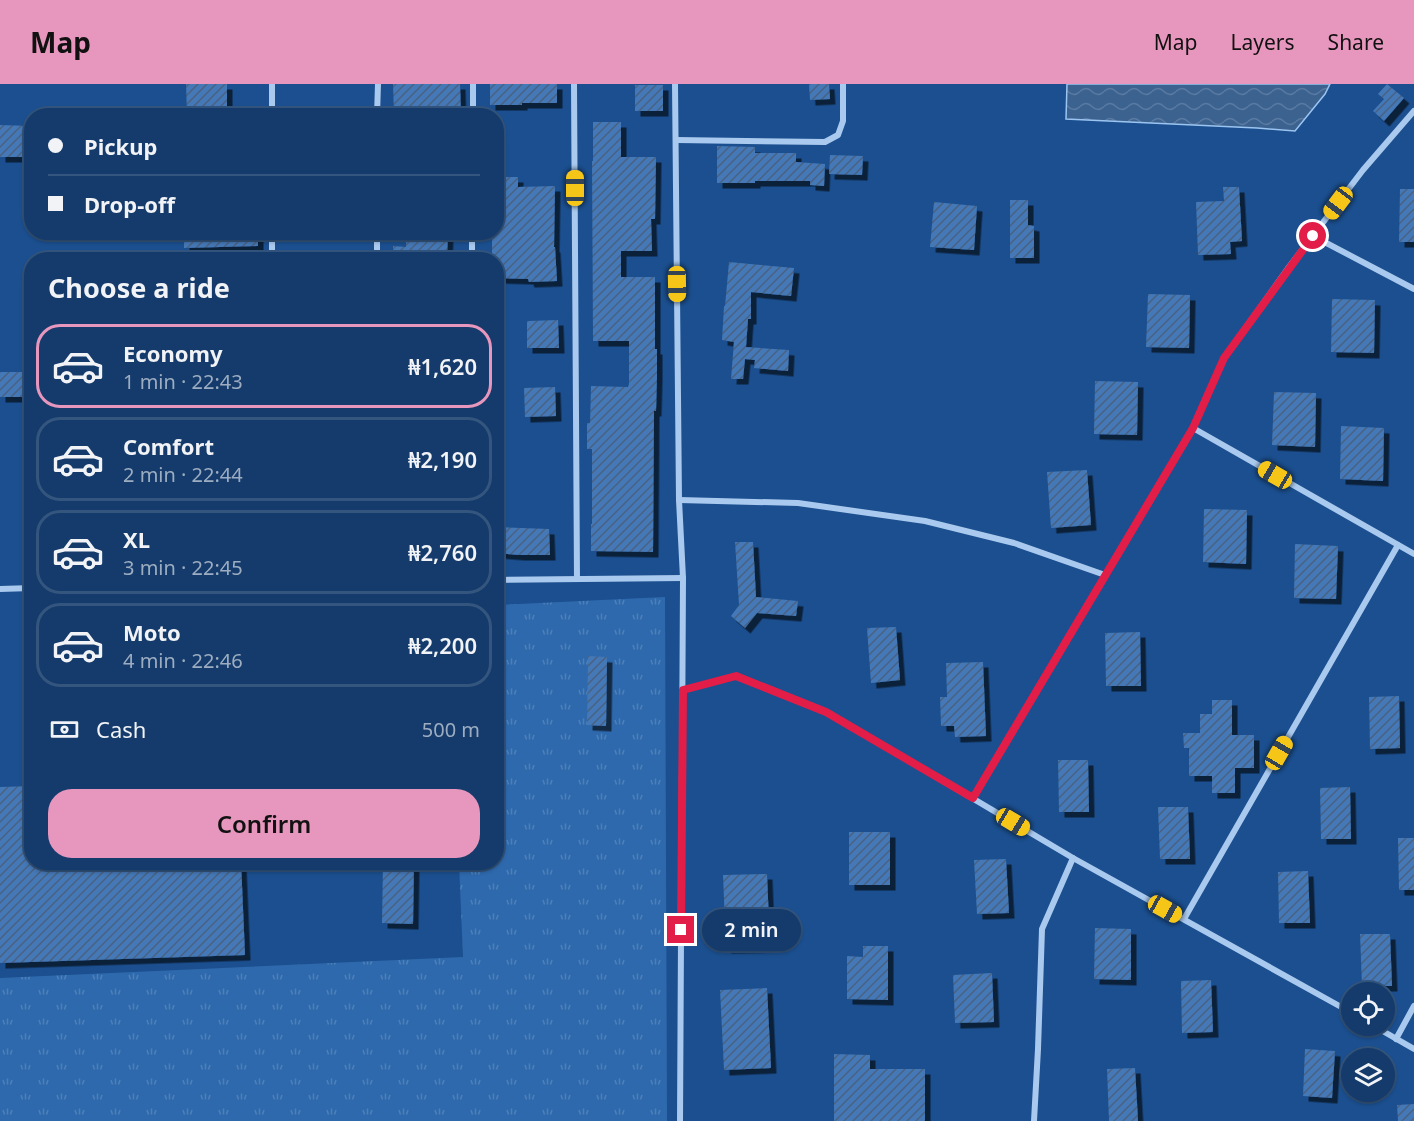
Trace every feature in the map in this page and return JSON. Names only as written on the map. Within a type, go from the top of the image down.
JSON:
[{"type":"street","points":[[272,84],[272,108]]},
{"type":"street","points":[[377,108],[378,84]]},
{"type":"street","points":[[473,84],[473,108]]},
{"type":"street","points":[[574,84],[577,579]]},
{"type":"street","points":[[675,84],[679,500],[683,578],[680,1121]]},
{"type":"street","points":[[676,140],[825,142],[838,135],[843,121],[843,84]]},
{"type":"street","points":[[973,798],[1193,428],[1224,358],[1363,170],[1414,111]]},
{"type":"street","points":[[1313,236],[1414,289]]},
{"type":"street","points":[[1193,428],[1414,554]]},
{"type":"street","points":[[679,500],[798,503],[925,521],[1014,543],[1105,575]]},
{"type":"street","points":[[1184,919],[1398,545]]},
{"type":"street","points":[[504,580],[683,578]]},
{"type":"street","points":[[0,589],[24,588]]},
{"type":"street","points":[[683,690],[736,676],[826,712],[1072,858],[1341,1007]]},
{"type":"street","points":[[1034,1121],[1042,930],[1072,858]]},
{"type":"street","points":[[1396,1039],[1414,1006]]},
{"type":"street","points":[[1391,1036],[1414,1049]]},
{"type":"green space","points":[[665,597],[667,1121],[0,1121],[0,978],[463,957],[459,870],[504,870],[504,605]]},
{"type":"water","points":[[1067,84],[1330,84],[1325,94],[1295,131],[1066,119]]},
{"type":"building","points":[[186,84],[227,84],[227,108],[187,108]]},
{"type":"building","points":[[393,84],[460,84],[461,108],[394,108]]},
{"type":"building","points":[[490,84],[557,84],[557,103],[490,105]]},
{"type":"building","points":[[809,84],[829,84],[830,99],[810,100]]},
{"type":"building","points":[[1387,84],[1404,98],[1384,121],[1373,111],[1384,99],[1378,94]]},
{"type":"building","points":[[635,85],[663,85],[663,111],[635,111]]},
{"type":"building","points":[[593,122],[621,122],[621,157],[656,157],[655,219],[651,219],[652,251],[621,251],[621,277],[655,277],[657,375],[656,411],[654,411],[653,552],[591,551],[592,449],[587,449],[587,423],[590,423],[591,386],[628,387],[629,384],[629,341],[593,341]]},
{"type":"building","points":[[0,125],[24,126],[24,157],[0,157]]},
{"type":"building","points":[[717,146],[755,147],[755,153],[796,153],[796,162],[825,164],[824,186],[810,185],[810,181],[717,183]]},
{"type":"building","points":[[830,155],[863,156],[862,175],[829,174]]},
{"type":"building","points":[[504,177],[518,177],[518,187],[555,186],[554,247],[557,281],[529,282],[528,279],[504,278],[504,252],[492,252],[492,240],[504,240]]},
{"type":"building","points":[[1223,187],[1239,187],[1242,241],[1230,242],[1231,254],[1198,255],[1196,202],[1224,201]]},
{"type":"building","points":[[1400,189],[1414,189],[1414,242],[1399,242]]},
{"type":"building","points":[[1010,200],[1028,200],[1028,225],[1034,226],[1034,258],[1010,258]]},
{"type":"building","points":[[934,202],[977,206],[974,250],[930,247]]},
{"type":"building","points":[[184,240],[258,240],[258,246],[184,248]]},
{"type":"building","points":[[406,240],[448,240],[447,252],[393,252],[393,246],[406,247]]},
{"type":"building","points":[[729,262],[794,268],[791,296],[751,292],[751,319],[748,319],[746,347],[789,350],[788,371],[754,368],[755,360],[745,359],[743,379],[731,379],[734,342],[722,340]]},
{"type":"building","points":[[1148,294],[1190,295],[1189,348],[1146,347]]},
{"type":"building","points":[[1332,299],[1375,300],[1374,353],[1331,352]]},
{"type":"building","points":[[558,320],[559,348],[527,348],[527,321]]},
{"type":"building","points":[[0,372],[24,372],[24,397],[0,397]]},
{"type":"building","points":[[1095,381],[1138,382],[1137,435],[1094,434]]},
{"type":"building","points":[[555,387],[556,416],[525,417],[524,388]]},
{"type":"building","points":[[1274,392],[1316,393],[1315,447],[1272,445]]},
{"type":"building","points":[[1341,426],[1384,428],[1383,481],[1340,479]]},
{"type":"building","points":[[1087,470],[1091,525],[1051,528],[1047,472]]},
{"type":"building","points":[[1204,509],[1247,510],[1246,564],[1203,562]]},
{"type":"building","points":[[504,527],[549,529],[550,555],[504,554]]},
{"type":"building","points":[[735,542],[753,542],[756,597],[798,601],[796,616],[757,613],[745,628],[731,616],[739,605]]},
{"type":"building","points":[[1295,544],[1338,546],[1336,599],[1294,598]]},
{"type":"building","points":[[896,627],[900,680],[871,683],[867,628]]},
{"type":"building","points":[[1140,632],[1141,686],[1106,686],[1105,633]]},
{"type":"building","points":[[588,656],[607,657],[606,726],[587,725]]},
{"type":"building","points":[[983,662],[986,736],[955,737],[954,726],[941,726],[940,697],[947,697],[946,663]]},
{"type":"building","points":[[1399,696],[1400,748],[1370,749],[1369,697]]},
{"type":"building","points":[[1212,700],[1232,700],[1232,735],[1254,735],[1254,768],[1235,768],[1235,793],[1212,793],[1212,776],[1189,776],[1189,748],[1184,748],[1183,733],[1200,733],[1200,714],[1212,714]]},
{"type":"building","points":[[1058,760],[1088,760],[1089,812],[1059,812]]},
{"type":"building","points":[[24,786],[24,870],[241,870],[245,955],[0,963],[0,787]]},
{"type":"building","points":[[1350,787],[1351,839],[1321,839],[1320,788]]},
{"type":"building","points":[[1158,807],[1188,807],[1190,859],[1160,859]]},
{"type":"building","points":[[849,832],[890,832],[890,885],[849,885]]},
{"type":"building","points":[[1398,838],[1414,838],[1414,890],[1399,890]]},
{"type":"building","points":[[1006,859],[1009,913],[977,914],[974,860]]},
{"type":"building","points":[[383,870],[414,870],[413,924],[382,923]]},
{"type":"building","points":[[1308,871],[1310,923],[1279,923],[1278,872]]},
{"type":"building","points":[[767,874],[770,947],[726,948],[723,875]]},
{"type":"building","points":[[1095,928],[1131,929],[1131,980],[1094,979]]},
{"type":"building","points":[[1360,934],[1390,934],[1392,982],[1362,982]]},
{"type":"building","points":[[863,946],[888,946],[888,1000],[847,999],[847,956],[863,957]]},
{"type":"building","points":[[992,973],[994,1022],[955,1023],[953,975]]},
{"type":"building","points":[[1211,980],[1213,1032],[1182,1033],[1181,981]]},
{"type":"building","points":[[767,988],[771,1068],[724,1070],[720,990]]},
{"type":"building","points":[[1305,1049],[1335,1051],[1332,1098],[1303,1096]]},
{"type":"building","points":[[834,1054],[870,1055],[870,1069],[925,1069],[925,1121],[834,1121]]},
{"type":"building","points":[[1135,1068],[1138,1121],[1109,1121],[1107,1069]]},
{"type":"building","points":[[1414,1104],[1414,1121],[1398,1121],[1397,1105]]},
{"type":"route","points":[[681,930],[683,690],[736,676],[826,712],[973,798],[1193,428],[1224,358],[1313,236]]}]
